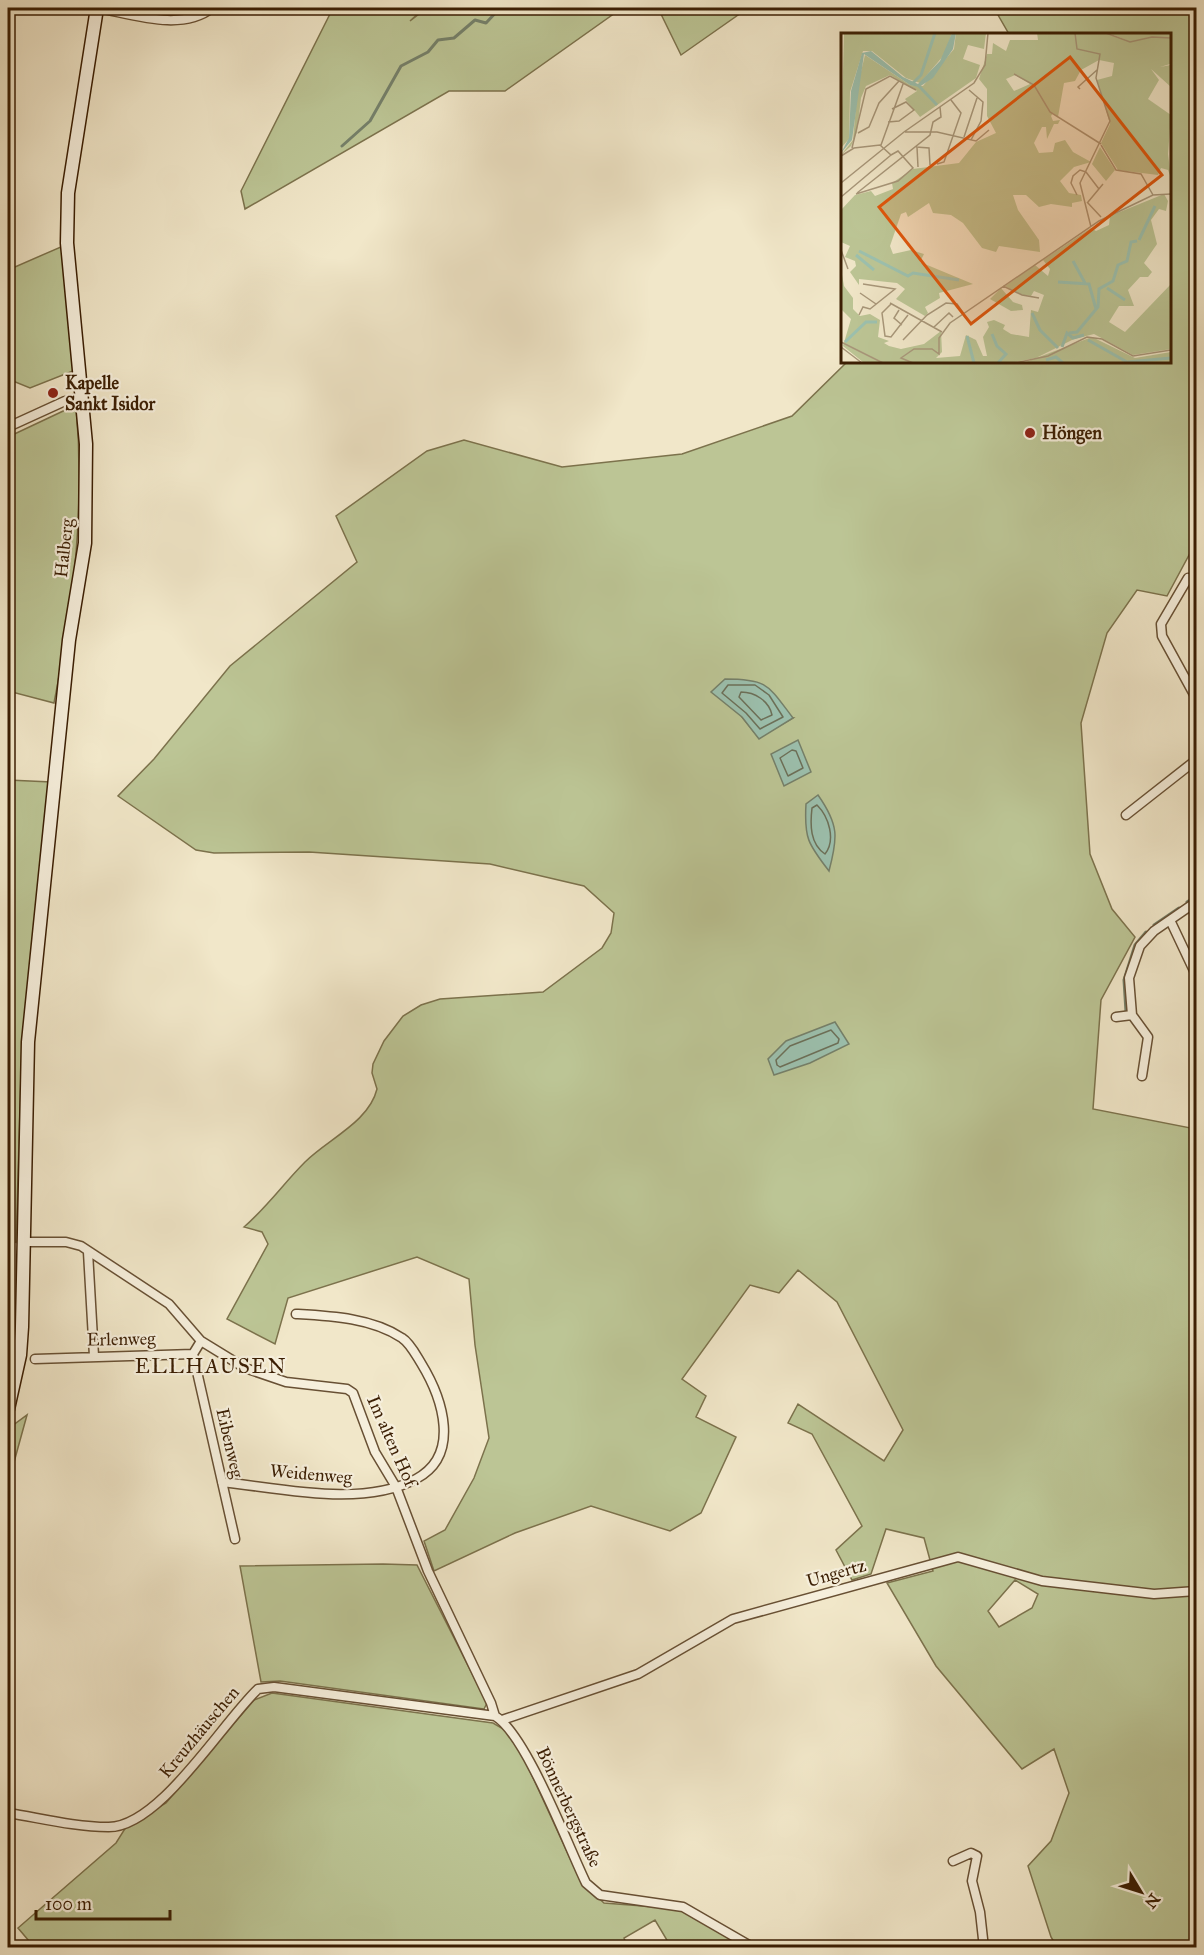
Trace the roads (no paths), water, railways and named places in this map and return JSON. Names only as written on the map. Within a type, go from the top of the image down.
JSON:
[{"type":"street","points":[[97,8],[174,20],[197,16],[212,8]]},
{"type":"street","name":"Halberg","points":[[8,1409],[21,1346],[28,1042],[69,640],[85,543],[86,444],[67,243],[68,193],[97,8]]},
{"type":"street","points":[[8,427],[65,401],[83,397]]},
{"type":"street","points":[[1188,578],[1161,624],[1162,636],[1197,698]]},
{"type":"street","points":[[1126,815],[1197,760]]},
{"type":"street","points":[[1142,1076],[1148,1037],[1132,1015],[1129,978],[1140,946],[1154,932],[1197,902]]},
{"type":"street","points":[[1170,920],[1197,975]]},
{"type":"street","points":[[1116,1017],[1132,1015]]},
{"type":"street","name":"Im alten Hof","points":[[22,1242],[66,1242],[88,1252],[169,1304],[201,1341],[244,1368],[285,1382],[347,1389],[353,1393],[375,1452],[396,1487],[428,1571],[498,1718]]},
{"type":"street","points":[[88,1252],[94,1356]]},
{"type":"street","name":"Weidenweg","points":[[222,1482],[364,1495],[396,1487],[415,1479],[433,1467],[440,1457],[444,1430],[435,1386],[404,1338],[366,1323],[296,1314]]},
{"type":"street","points":[[193,1354],[201,1341]]},
{"type":"street","name":"Erlenweg","points":[[35,1359],[193,1354]]},
{"type":"street","name":"Eibenweg","points":[[193,1354],[235,1539]]},
{"type":"street","name":"Ungertz","points":[[498,1718],[638,1674],[733,1619],[958,1557],[1042,1581],[1154,1594],[1197,1591]]},
{"type":"street","name":"Kreuzhäuschen","points":[[8,1813],[111,1828],[137,1819],[166,1797],[258,1689],[285,1688],[498,1718]]},
{"type":"street","name":"Bönnerbergstraße","points":[[498,1718],[520,1743],[586,1883],[600,1895],[683,1907],[754,1947]]},
{"type":"street","points":[[952,1861],[971,1853],[977,1856],[972,1881],[980,1912],[984,1947]]},
{"type":"water","points":[[725,679],[750,680],[766,686],[793,718],[759,739],[742,717],[711,692]]},
{"type":"water","points":[[798,740],[811,772],[784,786],[771,754]]},
{"type":"water","points":[[818,795],[830,815],[835,832],[829,871],[816,854],[807,833],[806,804]]},
{"type":"water","points":[[835,1022],[849,1044],[810,1063],[774,1075],[768,1059],[786,1041]]},
{"type":"waterway","points":[[342,146],[370,121],[401,66],[428,52],[438,40],[454,38],[475,20],[486,23],[500,8]]},
{"type":"waterway","points":[[1187,902],[1196,896]]},
{"type":"waterway","points":[[1154,925],[1179,908]]},
{"type":"waterway","points":[[1126,1012],[1124,980],[1135,945],[1146,932]]},
{"type":"place","name":"Kapelle Sankt Isidor","points":[[53,393]]},
{"type":"place","name":"Höngen","points":[[1030,433]]},
{"type":"district","name":"ELLHAUSEN","points":[[211,1366]]}]
